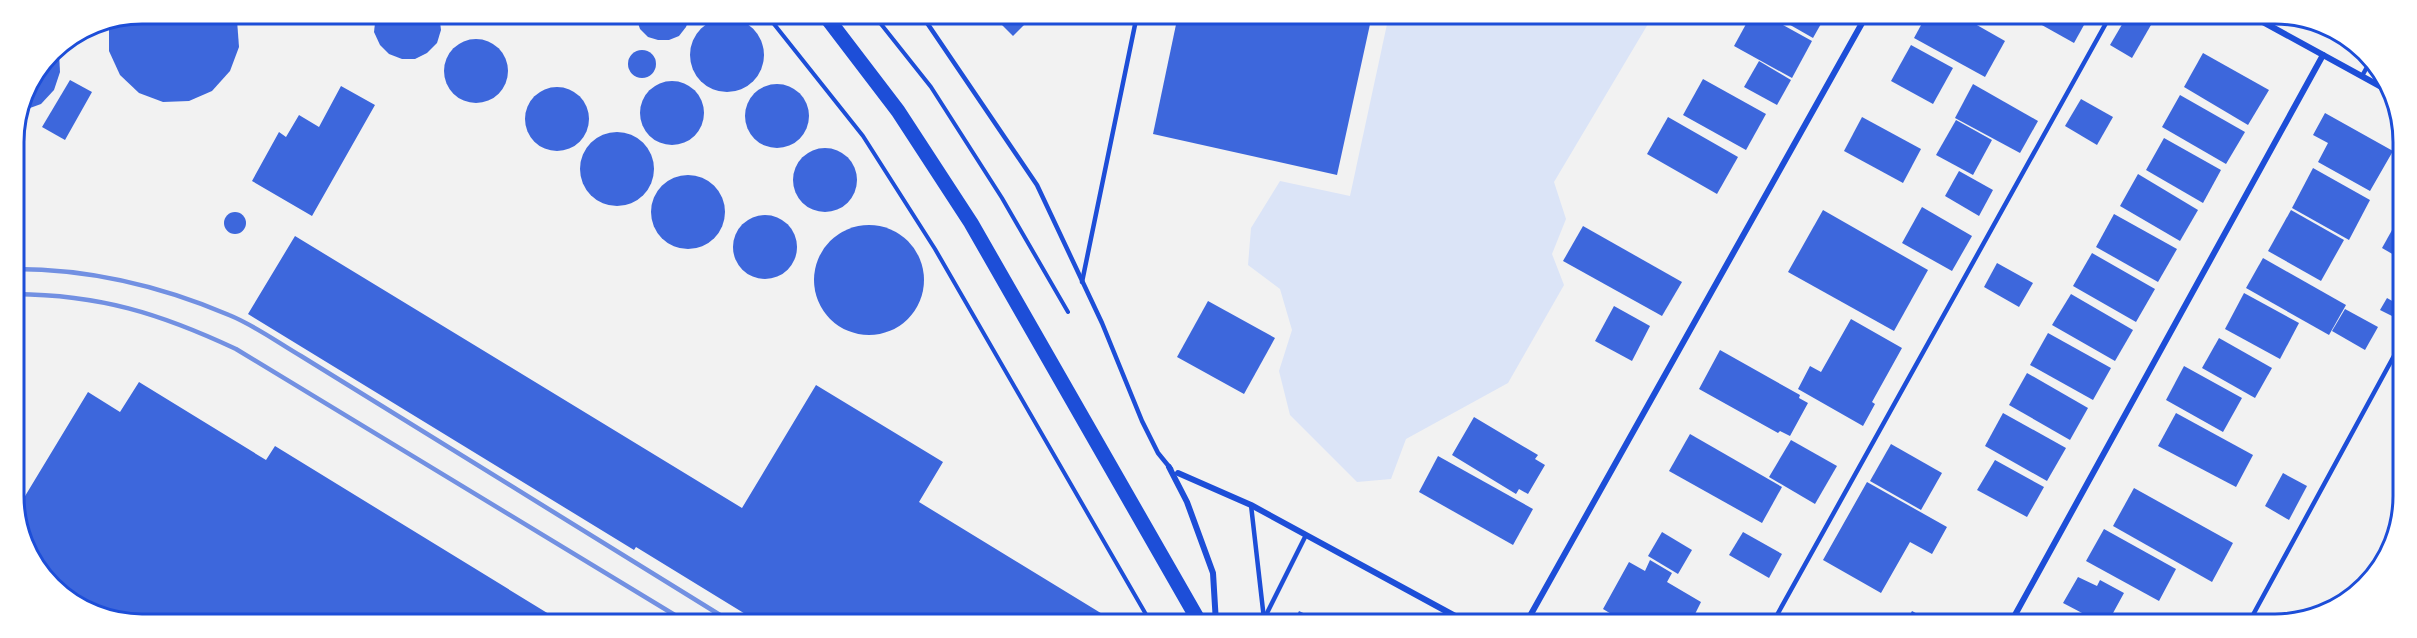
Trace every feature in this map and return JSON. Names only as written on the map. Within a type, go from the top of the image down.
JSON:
[{"type":"main road","points":[[832,24],[898,111],[971,223],[1195,614]]},
{"type":"street","points":[[1531,614],[1862,24]]},
{"type":"street","points":[[2267,24],[2378,85]]},
{"type":"street","points":[[2016,614],[2323,55]]},
{"type":"street","points":[[1169,467],[1187,502],[1213,573],[1215,614]]},
{"type":"street","points":[[1178,473],[1251,505],[1451,614]]},
{"type":"lane","points":[[928,24],[1037,185],[1158,453],[1169,467],[1178,473]]},
{"type":"lane","points":[[1082,282],[1135,24]]},
{"type":"lane","points":[[1778,614],[2106,24]]},
{"type":"lane","points":[[2362,76],[2367,68]]},
{"type":"lane","points":[[2253,614],[2393,358]]},
{"type":"lane","points":[[1251,505],[1262,614]]},
{"type":"lane","points":[[1266,614],[1306,535]]},
{"type":"path","points":[[774,24],[863,136],[936,249],[1146,614]]},
{"type":"path","points":[[881,24],[931,87],[1002,198],[1071,316]]},
{"type":"shaded area","points":[[1387,24],[1648,24],[1554,182],[1566,219],[1552,254],[1564,285],[1508,383],[1406,439],[1391,479],[1357,482],[1290,415],[1279,371],[1292,330],[1280,289],[1248,265],[1251,228],[1280,181],[1350,196]]},
{"type":"building","points":[[237,24],[239,47],[230,71],[212,91],[189,101],[163,102],[139,93],[120,75],[109,51],[109,29],[119,26]]},
{"type":"building","points":[[375,24],[440,24],[441,30],[437,43],[427,53],[415,59],[402,59],[389,54],[380,45],[374,32]]},
{"type":"building","points":[[638,24],[687,24],[679,36],[669,40],[648,37]]},
{"type":"building","points":[[708,24],[746,24],[753,29],[763,48],[761,69],[753,81],[734,91],[713,89],[701,81],[691,62],[693,41],[701,29]]},
{"type":"building","points":[[1001,24],[1025,24],[1013,36]]},
{"type":"building","points":[[1176,24],[1370,24],[1337,175],[1153,134]]},
{"type":"building","points":[[1746,24],[1781,24],[1812,41],[1792,78],[1734,46]]},
{"type":"building","points":[[1789,24],[1821,24],[1813,38]]},
{"type":"building","points":[[1922,24],[1975,24],[2005,41],[1985,77],[1914,38]]},
{"type":"building","points":[[2040,24],[2085,24],[2074,43]]},
{"type":"building","points":[[2122,24],[2152,24],[2132,58],[2110,45]]},
{"type":"building","points":[[476,39],[494,45],[502,53],[508,71],[502,89],[494,97],[476,103],[458,97],[450,89],[444,71],[450,53],[458,45]]},
{"type":"building","points":[[1911,45],[1953,68],[1933,104],[1891,81]]},
{"type":"building","points":[[642,50],[652,54],[656,64],[652,74],[642,78],[632,74],[628,64],[632,54]]},
{"type":"building","points":[[2203,53],[2269,90],[2248,125],[2184,87]]},
{"type":"building","points":[[59,59],[60,72],[54,90],[41,104],[29,108],[44,76]]},
{"type":"building","points":[[1759,61],[1791,80],[1777,105],[1744,87]]},
{"type":"building","points":[[1703,79],[1766,114],[1746,150],[1683,115]]},
{"type":"building","points":[[70,80],[92,92],[65,140],[42,127]]},
{"type":"building","points":[[672,81],[690,87],[698,95],[704,113],[698,131],[690,139],[672,145],[654,139],[646,131],[640,113],[646,95],[654,87]]},
{"type":"building","points":[[777,84],[795,90],[803,98],[809,116],[803,134],[795,142],[777,148],[759,142],[751,134],[745,116],[751,98],[759,90]]},
{"type":"building","points":[[1973,84],[2038,121],[2020,153],[1955,118]]},
{"type":"building","points":[[341,86],[375,105],[312,216],[252,181],[279,132],[286,137],[299,115],[319,127]]},
{"type":"building","points":[[557,87],[575,93],[583,101],[589,119],[583,137],[575,145],[557,151],[539,145],[531,137],[525,119],[531,101],[539,93]]},
{"type":"building","points":[[2180,95],[2245,132],[2226,164],[2162,127]]},
{"type":"building","points":[[2081,99],[2113,117],[2097,145],[2065,126]]},
{"type":"building","points":[[2325,113],[2393,151],[2370,191],[2318,162],[2328,143],[2313,135]]},
{"type":"building","points":[[1668,117],[1738,157],[1717,194],[1647,154]]},
{"type":"building","points":[[1862,117],[1921,149],[1903,183],[1844,151]]},
{"type":"building","points":[[1956,120],[1992,140],[1973,175],[1936,155]]},
{"type":"building","points":[[617,132],[631,135],[643,143],[651,155],[654,169],[651,183],[643,195],[631,203],[617,206],[603,203],[591,195],[583,183],[580,169],[583,155],[591,143],[603,135]]},
{"type":"building","points":[[2164,138],[2221,170],[2203,203],[2146,170]]},
{"type":"building","points":[[825,148],[843,154],[851,162],[857,180],[851,198],[843,206],[825,212],[807,206],[799,198],[793,180],[799,162],[807,154]]},
{"type":"building","points":[[2313,168],[2370,200],[2349,240],[2292,208]]},
{"type":"building","points":[[1959,171],[1993,190],[1979,216],[1945,196]]},
{"type":"building","points":[[2138,174],[2198,210],[2180,241],[2120,206]]},
{"type":"building","points":[[688,175],[702,178],[714,186],[722,198],[725,212],[722,226],[714,238],[702,246],[688,249],[674,246],[662,238],[654,226],[651,212],[654,198],[662,186],[674,178]]},
{"type":"building","points":[[1922,207],[1972,236],[1952,271],[1902,243]]},
{"type":"building","points":[[1823,210],[1928,270],[1894,331],[1788,272]]},
{"type":"building","points":[[2291,210],[2344,240],[2321,281],[2268,251]]},
{"type":"building","points":[[235,212],[243,215],[246,223],[243,231],[235,234],[227,231],[224,223],[227,215]]},
{"type":"building","points":[[2114,214],[2177,249],[2158,282],[2096,247]]},
{"type":"building","points":[[765,215],[783,221],[791,229],[797,247],[791,265],[783,273],[765,279],[747,273],[739,265],[733,247],[739,229],[747,221]]},
{"type":"building","points":[[869,225],[890,230],[908,241],[919,259],[924,280],[919,301],[908,319],[890,330],[869,335],[848,330],[830,319],[819,301],[814,280],[819,259],[830,241],[848,230]]},
{"type":"building","points":[[1583,226],[1682,282],[1662,316],[1563,261]]},
{"type":"building","points":[[2393,228],[2393,254],[2382,248]]},
{"type":"building","points":[[295,236],[742,508],[816,385],[943,462],[919,502],[1102,614],[745,614],[636,547],[634,550],[248,314]]},
{"type":"building","points":[[2092,253],[2155,289],[2136,322],[2073,286]]},
{"type":"building","points":[[2263,258],[2346,305],[2329,335],[2246,288]]},
{"type":"building","points":[[1997,263],[2033,283],[2019,307],[1984,287]]},
{"type":"building","points":[[2244,293],[2299,323],[2280,359],[2225,329]]},
{"type":"building","points":[[2071,294],[2133,330],[2115,361],[2052,325]]},
{"type":"building","points":[[2387,298],[2393,301],[2393,316],[2380,310]]},
{"type":"building","points":[[1208,301],[1275,338],[1244,394],[1177,357]]},
{"type":"building","points":[[1614,306],[1650,326],[1632,361],[1595,341]]},
{"type":"building","points":[[2345,309],[2378,327],[2365,350],[2332,331]]},
{"type":"building","points":[[1851,319],[1902,348],[1872,402],[1875,404],[1863,426],[1798,389],[1810,366],[1821,372]]},
{"type":"building","points":[[2048,333],[2111,368],[2093,400],[2030,365]]},
{"type":"building","points":[[2219,338],[2272,368],[2255,398],[2202,368]]},
{"type":"building","points":[[1720,350],[1800,395],[1799,398],[1808,403],[1790,436],[1780,431],[1778,433],[1699,389]]},
{"type":"building","points":[[2184,366],[2242,398],[2223,432],[2166,400]]},
{"type":"building","points":[[2027,373],[2088,408],[2070,440],[2009,405]]},
{"type":"building","points":[[139,382],[266,460],[275,446],[549,614],[142,614],[119,612],[90,602],[70,590],[44,562],[30,534],[24,498],[88,392],[120,412]]},
{"type":"building","points":[[2003,413],[2066,448],[2047,481],[1985,446]]},
{"type":"building","points":[[2176,413],[2253,455],[2236,487],[2158,446]]},
{"type":"building","points":[[1474,417],[1538,455],[1535,459],[1545,465],[1528,494],[1519,489],[1516,494],[1452,455]]},
{"type":"building","points":[[1690,434],[1782,487],[1762,523],[1669,471]]},
{"type":"building","points":[[1791,440],[1837,466],[1815,504],[1769,477]]},
{"type":"building","points":[[1891,444],[1942,473],[1921,510],[1870,481]]},
{"type":"building","points":[[1438,456],[1533,509],[1513,545],[1419,492]]},
{"type":"building","points":[[1995,460],[2044,487],[2027,517],[1977,490]]},
{"type":"building","points":[[2283,473],[2307,486],[2289,520],[2265,506]]},
{"type":"building","points":[[1867,482],[1947,527],[1932,554],[1910,542],[1881,593],[1823,560]]},
{"type":"building","points":[[2134,488],[2233,543],[2212,582],[2113,526]]},
{"type":"building","points":[[2104,529],[2176,569],[2159,601],[2086,561]]},
{"type":"building","points":[[1662,532],[1692,550],[1678,574],[1648,556]]},
{"type":"building","points":[[1743,532],[1782,554],[1769,578],[1729,555]]},
{"type":"building","points":[[1650,560],[1672,573],[1667,582],[1701,602],[1695,614],[1611,614],[1603,609],[1629,562],[1645,571]]},
{"type":"building","points":[[2078,577],[2097,586],[2100,580],[2124,593],[2112,614],[2084,614],[2063,603]]},
{"type":"railway","points":[[24,269],[70,272],[124,281],[177,296],[238,319],[718,614]]},
{"type":"railway","points":[[24,294],[75,298],[128,308],[181,325],[236,349],[673,614]]}]
